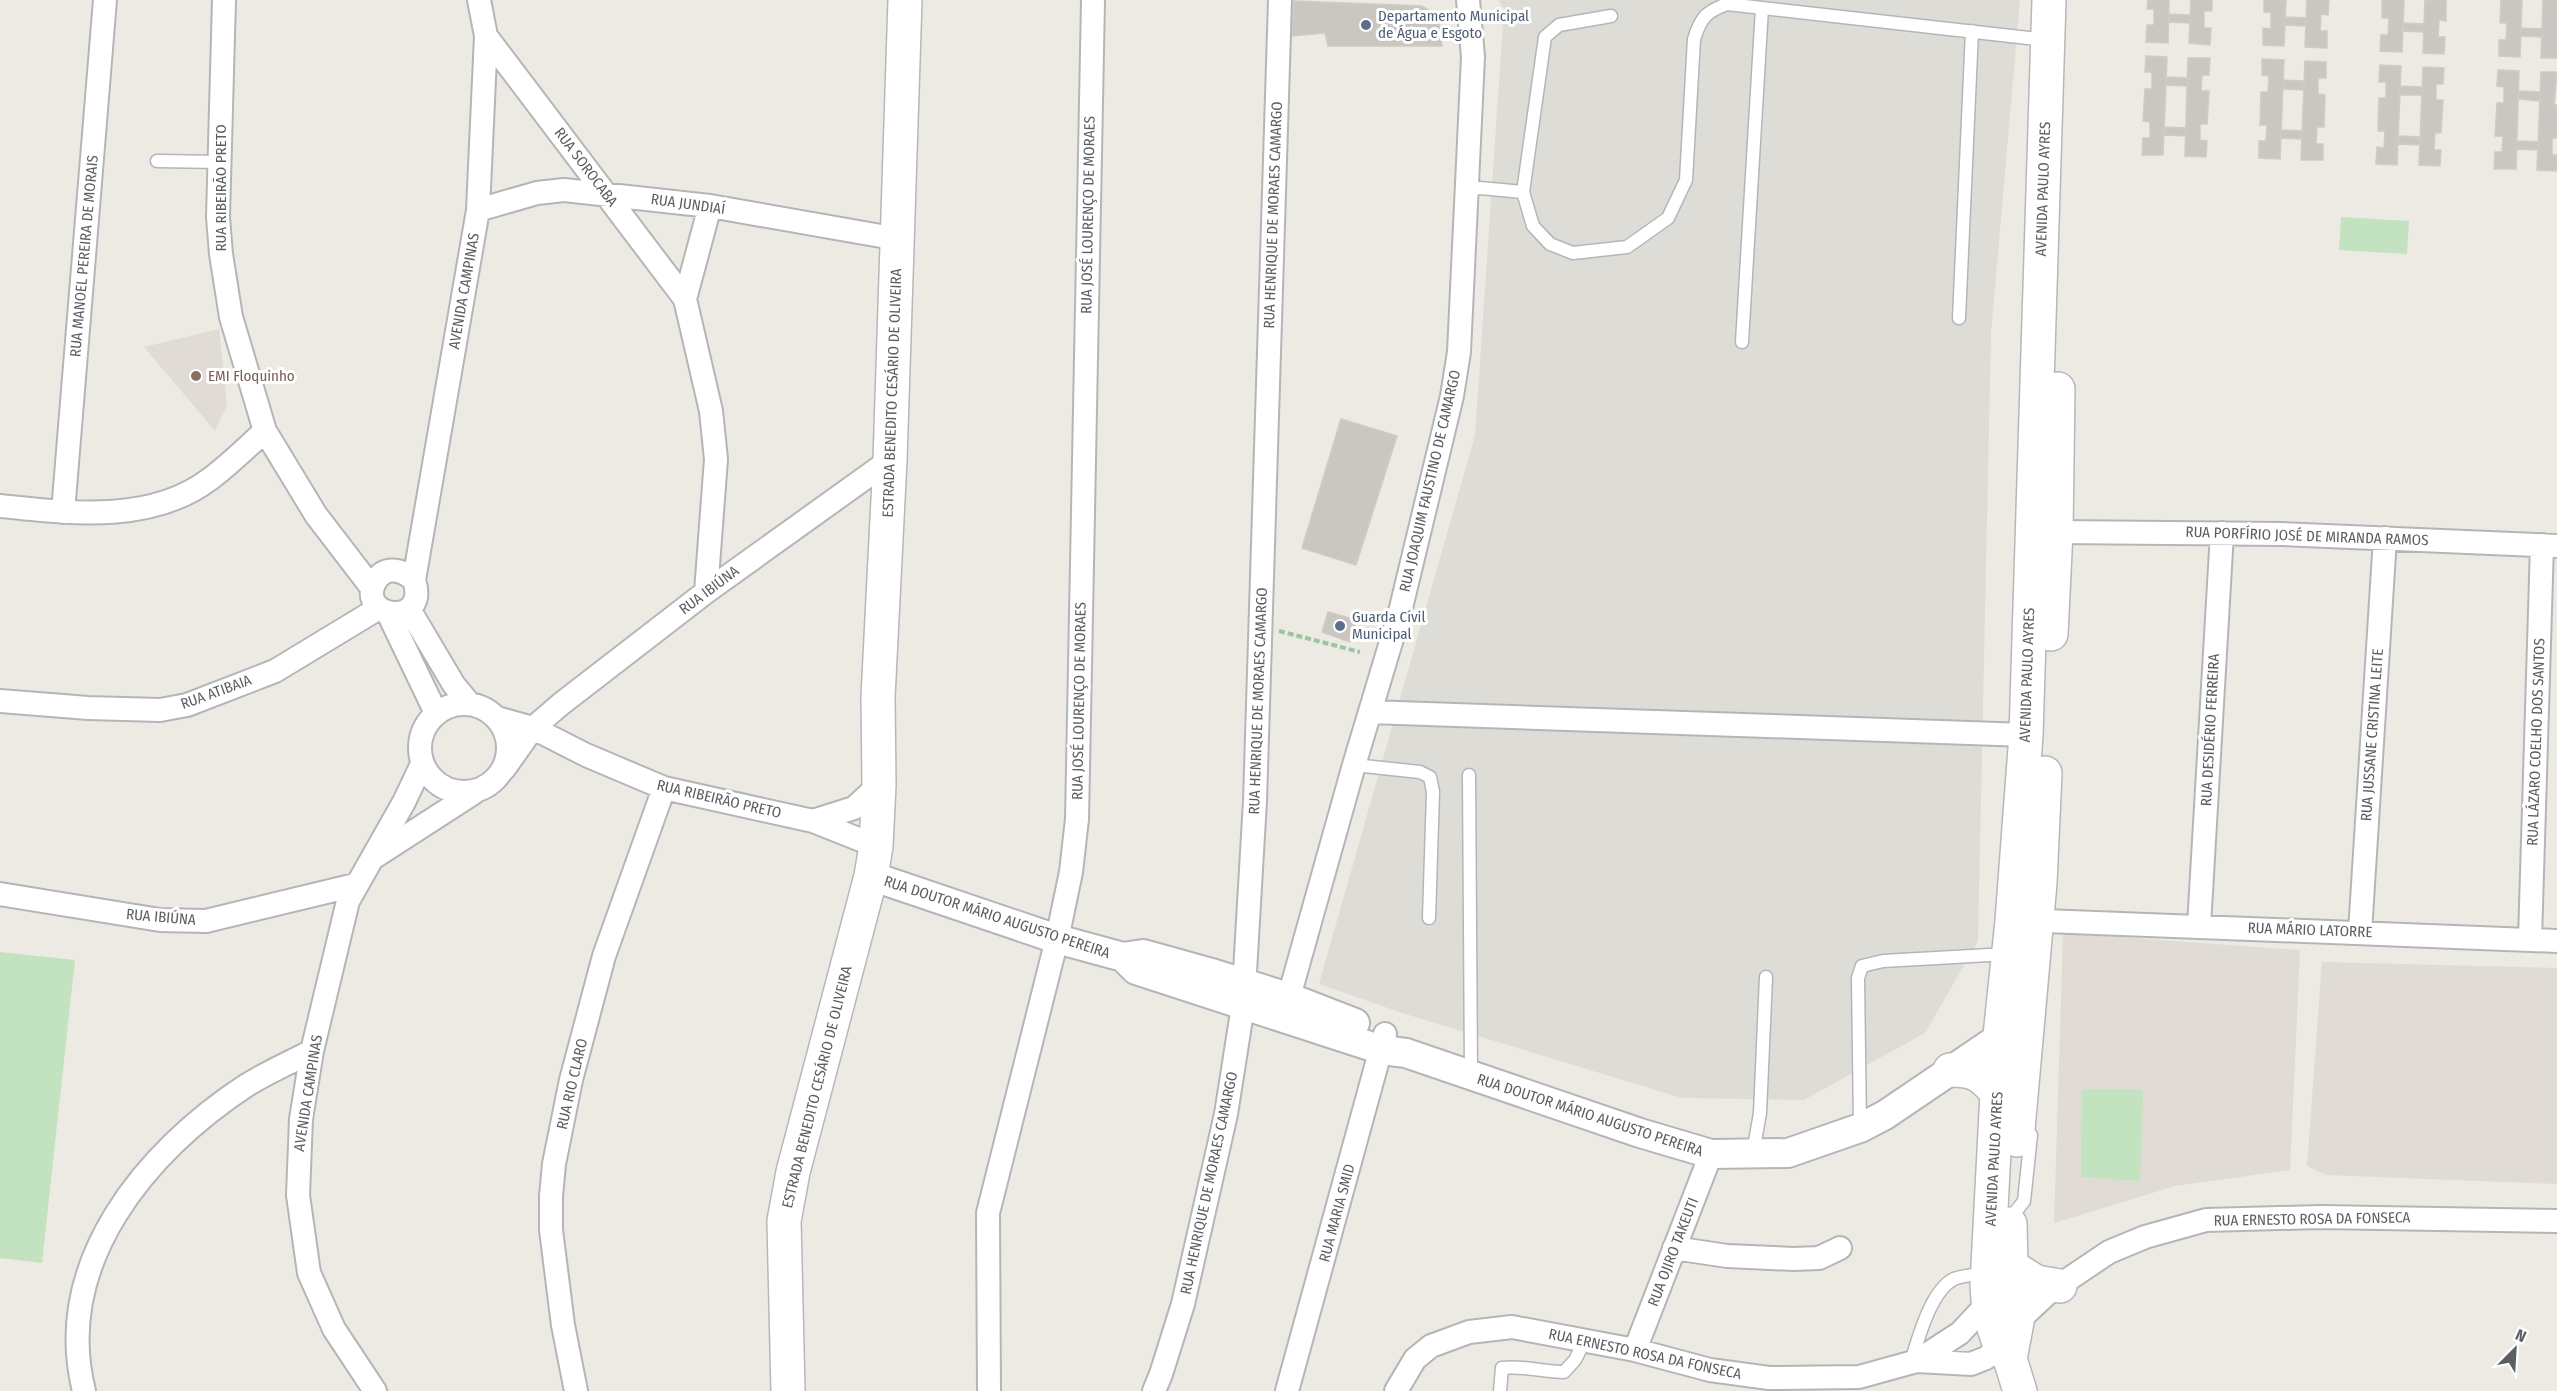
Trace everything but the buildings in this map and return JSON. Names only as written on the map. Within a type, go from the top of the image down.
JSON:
[{"type":"main road","name":"ESTRADA BENEDITO CESÁRIO DE OLIVEIRA","points":[[788,1391],[784,1221],[793,1172],[874,861],[879,785],[878,697],[890,460],[905,0]]},
{"type":"main road","name":"AVENIDA PAULO AYRES","points":[[2004,1309],[2028,1018],[2031,932],[2056,532],[2060,252],[2058,40],[2049,0]]},
{"type":"main road","name":"AVENIDA PAULO AYRES","points":[[2004,1309],[2021,1104],[2000,1036],[2031,932],[2026,735],[2033,477],[2058,40],[2070,0]]},
{"type":"main road","points":[[2033,477],[2038,513],[2046,528],[2056,532]]},
{"type":"main road","points":[[1950,1070],[1972,1071],[2021,1104]]},
{"type":"main road","points":[[2020,1391],[2004,1309],[2036,1282],[2054,1289]]},
{"type":"street","name":"RUA MANOEL PEREIRA DE MORAIS","points":[[63,512],[105,0]]},
{"type":"street","name":"RUA RIBEIRÃO PRETO","points":[[224,0],[218,217],[220,254],[231,317],[265,431],[316,515],[387,605]]},
{"type":"street","name":"AVENIDA CAMPINAS","points":[[387,605],[415,601],[417,590],[414,580],[478,210],[486,36],[479,0]]},
{"type":"street","name":"RUA JOSÉ LOURENÇO DE MORAES","points":[[989,1391],[988,1213],[1057,939],[1071,872],[1077,819],[1093,0]]},
{"type":"street","name":"RUA HENRIQUE DE MORAES CAMARGO","points":[[1154,1391],[1186,1293],[1226,1114],[1243,995],[1255,789],[1280,0]]},
{"type":"street","name":"RUA JOAQUIM FAUSTINO DE CAMARGO","points":[[1286,1008],[1354,765],[1400,612],[1452,396],[1459,352],[1473,57],[1468,0]]},
{"type":"street","name":"RUA SOROCABA","points":[[486,36],[685,299],[711,411],[716,459],[706,592]]},
{"type":"street","name":"RUA JUNDIAÍ","points":[[478,210],[537,193],[564,190],[710,206],[898,239]]},
{"type":"street","name":"RUA SOROCABA","points":[[685,299],[710,206]]},
{"type":"street","points":[[0,506],[63,512],[121,511],[167,502],[208,480],[265,431]]},
{"type":"street","name":"RUA IBIÚNA","points":[[504,769],[533,728],[706,592],[890,460]]},
{"type":"street","name":"RUA PORFÍRIO JOSÉ DE MIRANDA RAMOS","points":[[2056,532],[2222,533],[2550,545]]},
{"type":"street","name":"RUA DESIDÉRIO FERREIRA","points":[[2199,926],[2222,533]]},
{"type":"street","name":"RUA JUSSANE CRISTINA LEITE","points":[[2360,932],[2385,538]]},
{"type":"street","name":"RUA LÁZARO COELHO DOS SANTOS","points":[[2530,939],[2550,545]]},
{"type":"street","points":[[414,580],[406,573],[396,570],[385,572],[376,578],[436,713]]},
{"type":"street","points":[[387,605],[469,704]]},
{"type":"street","name":"RUA ATIBAIA","points":[[0,701],[88,708],[160,710],[187,705],[275,671],[387,605]]},
{"type":"street","points":[[497,718],[506,734],[509,751],[504,769],[492,783],[475,792],[459,793],[443,788],[430,778],[422,764],[419,746],[424,728],[436,713],[451,705],[469,704],[484,708],[497,718],[533,728]]},
{"type":"street","points":[[1370,712],[2026,735]]},
{"type":"street","name":"RUA RIBEIRÃO PRETO","points":[[533,728],[586,755],[664,788],[813,821],[874,861]]},
{"type":"street","name":"AVENIDA CAMPINAS","points":[[375,1391],[334,1329],[309,1273],[298,1195],[301,1119],[312,1051],[344,915],[355,885],[422,764]]},
{"type":"street","points":[[813,821],[854,807],[879,785]]},
{"type":"street","name":"RUA RIO CLARO","points":[[576,1391],[563,1325],[551,1230],[554,1164],[571,1080],[604,956],[664,788]]},
{"type":"street","name":"AVENIDA CAMPINAS","points":[[372,858],[475,792]]},
{"type":"street","name":"RUA DOUTOR MÁRIO AUGUSTO PEREIRA","points":[[874,861],[1057,939],[1123,957],[1136,970],[1243,995],[1286,1008],[1472,1076],[1640,1133],[1711,1154],[1788,1153],[1860,1128],[1885,1115],[2028,1018]]},
{"type":"street","name":"RUA IBIÚNA","points":[[0,894],[185,922],[229,916],[355,885]]},
{"type":"street","name":"RUA MÁRIO LATORRE","points":[[2031,932],[2199,926],[2557,941]]},
{"type":"street","name":"RUA MARIA SMID","points":[[1287,1391],[1391,1046]]},
{"type":"street","points":[[84,1391],[78,1365],[78,1311],[91,1262],[109,1222],[146,1173],[184,1132],[249,1084],[312,1051]]},
{"type":"street","name":"RUA OJIRO TAKEUTI","points":[[1635,1350],[1711,1154]]},
{"type":"street","name":"RUA ERNESTO ROSA DA FONSECA","points":[[1396,1391],[1415,1359],[1431,1346],[1469,1332],[1512,1327],[1635,1350],[1710,1370],[1769,1378],[1859,1377],[1914,1362],[2004,1309],[2054,1289],[2109,1252],[2145,1237],[2206,1220],[2320,1216],[2557,1221]]},
{"type":"street","points":[[1674,1248],[1727,1256],[1794,1259],[1819,1258],[1840,1248]]},
{"type":"street","name":"RUA ERNESTO ROSA DA FONSECA","points":[[1914,1362],[1971,1364],[1986,1358],[2004,1309]]},
{"type":"lane","points":[[1611,16],[1559,25],[1545,37],[1523,192],[1533,226],[1550,244],[1573,253],[1627,247],[1668,218],[1686,180],[1694,39],[1698,24],[1709,11],[1727,4],[2058,40]]},
{"type":"lane","points":[[1742,342],[1762,8]]},
{"type":"lane","points":[[1959,318],[1972,31]]},
{"type":"lane","points":[[156,161],[220,162]]},
{"type":"lane","points":[[1467,190],[1480,188],[1523,192]]},
{"type":"lane","points":[[1354,765],[1420,772],[1430,777],[1433,792],[1429,918]]},
{"type":"lane","points":[[1469,775],[1472,1076]]},
{"type":"lane","points":[[1860,1128],[1858,978],[1862,966],[2031,932]]},
{"type":"lane","points":[[1753,1154],[1760,1113],[1766,977]]},
{"type":"lane","points":[[1914,1362],[1923,1321],[1939,1294],[1953,1279],[2004,1309]]},
{"type":"lane","points":[[1500,1391],[1502,1368],[1515,1366],[1541,1372],[1564,1372],[1575,1360],[1585,1341]]},
{"type":"path","points":[[1295,635],[1360,652]]},
{"type":"shaded area","points":[[1498,0],[2020,0],[1991,334],[1978,941],[1925,1033],[1804,1100],[1682,1098],[1399,1012],[1319,984],[1475,435],[1504,9]]},
{"type":"shaded area","name":"EMI Floquinho","points":[[219,329],[227,405],[215,431],[144,347]]},
{"type":"shaded area","points":[[2063,933],[2300,950],[2290,1170],[2175,1186],[2054,1223]]},
{"type":"shaded area","points":[[2322,962],[2557,968],[2557,1184],[2326,1175],[2307,1166]]},
{"type":"green space","points":[[2341,217],[2409,221],[2407,254],[2339,250]]},
{"type":"green space","points":[[0,952],[75,960],[42,1263],[0,1258]]},
{"type":"green space","points":[[2082,1089],[2143,1090],[2140,1181],[2081,1177]]},
{"type":"place","name":"Departamento Municipal de Água e Esgoto","points":[[1366,25]]},
{"type":"place","name":"EMI Floquinho","points":[[196,376]]},
{"type":"place","name":"Guarda Cívil Municipal","points":[[1340,626]]}]
